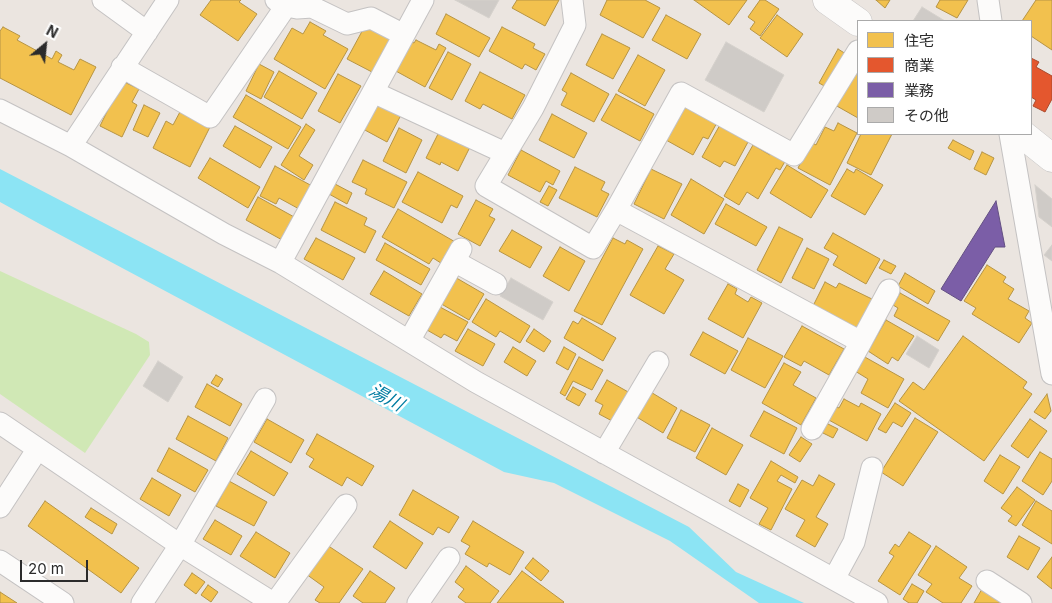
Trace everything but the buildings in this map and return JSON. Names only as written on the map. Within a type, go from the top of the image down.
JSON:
[{"type":"main road","points":[[827,0],[857,21]]},
{"type":"main road","points":[[1023,135],[1052,158]]},
{"type":"street","points":[[103,0],[147,32]]},
{"type":"street","points":[[71,146],[168,0]]},
{"type":"street","points":[[284,256],[423,0]]},
{"type":"street","points":[[572,0],[575,25],[533,108],[486,186],[593,248],[681,92],[794,155],[857,53]]},
{"type":"street","points":[[988,0],[991,20]]},
{"type":"street","points":[[122,67],[210,117],[281,3],[297,8],[312,7],[347,24],[371,18],[404,35]]},
{"type":"street","points":[[373,92],[505,153]]},
{"type":"street","points":[[0,110],[71,146],[224,234],[281,263],[476,382],[877,603]]},
{"type":"street","points":[[1010,135],[1052,374]]},
{"type":"street","points":[[616,210],[861,342]]},
{"type":"street","points":[[409,341],[458,255],[496,284]]},
{"type":"street","points":[[812,428],[889,290]]},
{"type":"street","points":[[604,453],[658,362]]},
{"type":"street","points":[[142,603],[180,545],[266,398]]},
{"type":"street","points":[[0,423],[37,450],[180,545],[274,603],[346,506]]},
{"type":"street","points":[[0,507],[37,450]]},
{"type":"street","points":[[834,579],[854,542],[872,468]]},
{"type":"street","points":[[418,603],[449,558]]},
{"type":"street","points":[[0,561],[63,603]]},
{"type":"street","points":[[987,581],[1021,603]]},
{"type":"green space","points":[[0,271],[136,334],[149,342],[150,355],[85,453],[0,394]]},
{"type":"water","name":"湯川","points":[[0,169],[689,527],[736,572],[804,603],[759,603],[670,541],[554,483],[504,472],[38,223],[0,202]]}]
